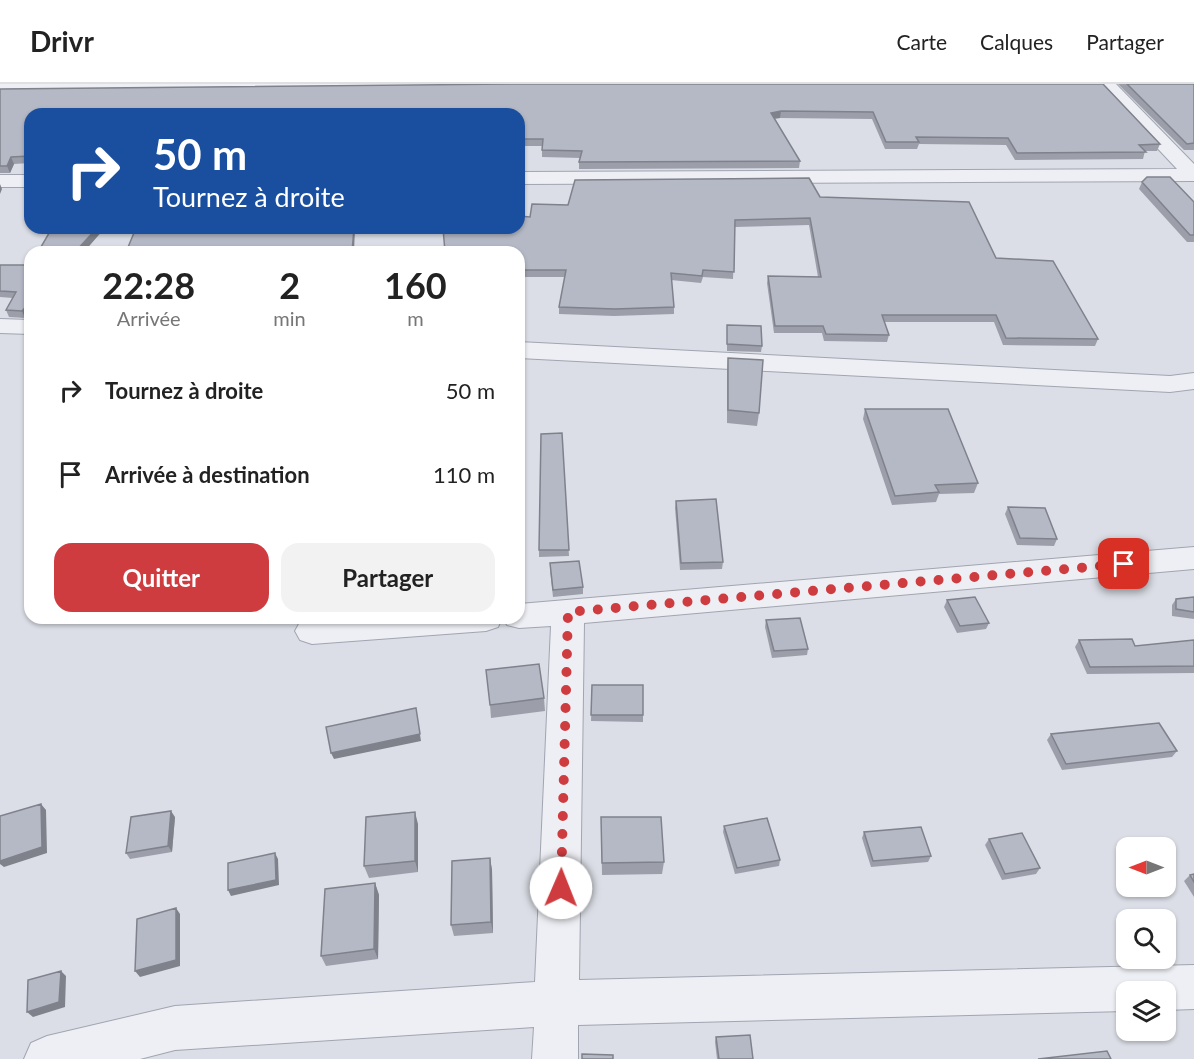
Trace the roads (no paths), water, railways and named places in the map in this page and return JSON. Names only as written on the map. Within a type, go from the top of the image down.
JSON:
[{"type":"street","points":[[0,88],[295,84],[549,84]]},
{"type":"street","points":[[1106,84],[1194,175]]},
{"type":"street","points":[[525,178],[1194,175]]},
{"type":"street","points":[[0,181],[24,181]]},
{"type":"street","points":[[0,326],[24,327]]},
{"type":"street","points":[[525,350],[1170,384],[1194,381]]},
{"type":"street","points":[[525,616],[1194,558]]},
{"type":"street","points":[[555,1059],[568,612]]},
{"type":"street","points":[[312,631],[406,624]]},
{"type":"street","points":[[47,1059],[175,1028],[558,1003],[1194,987]]}]
